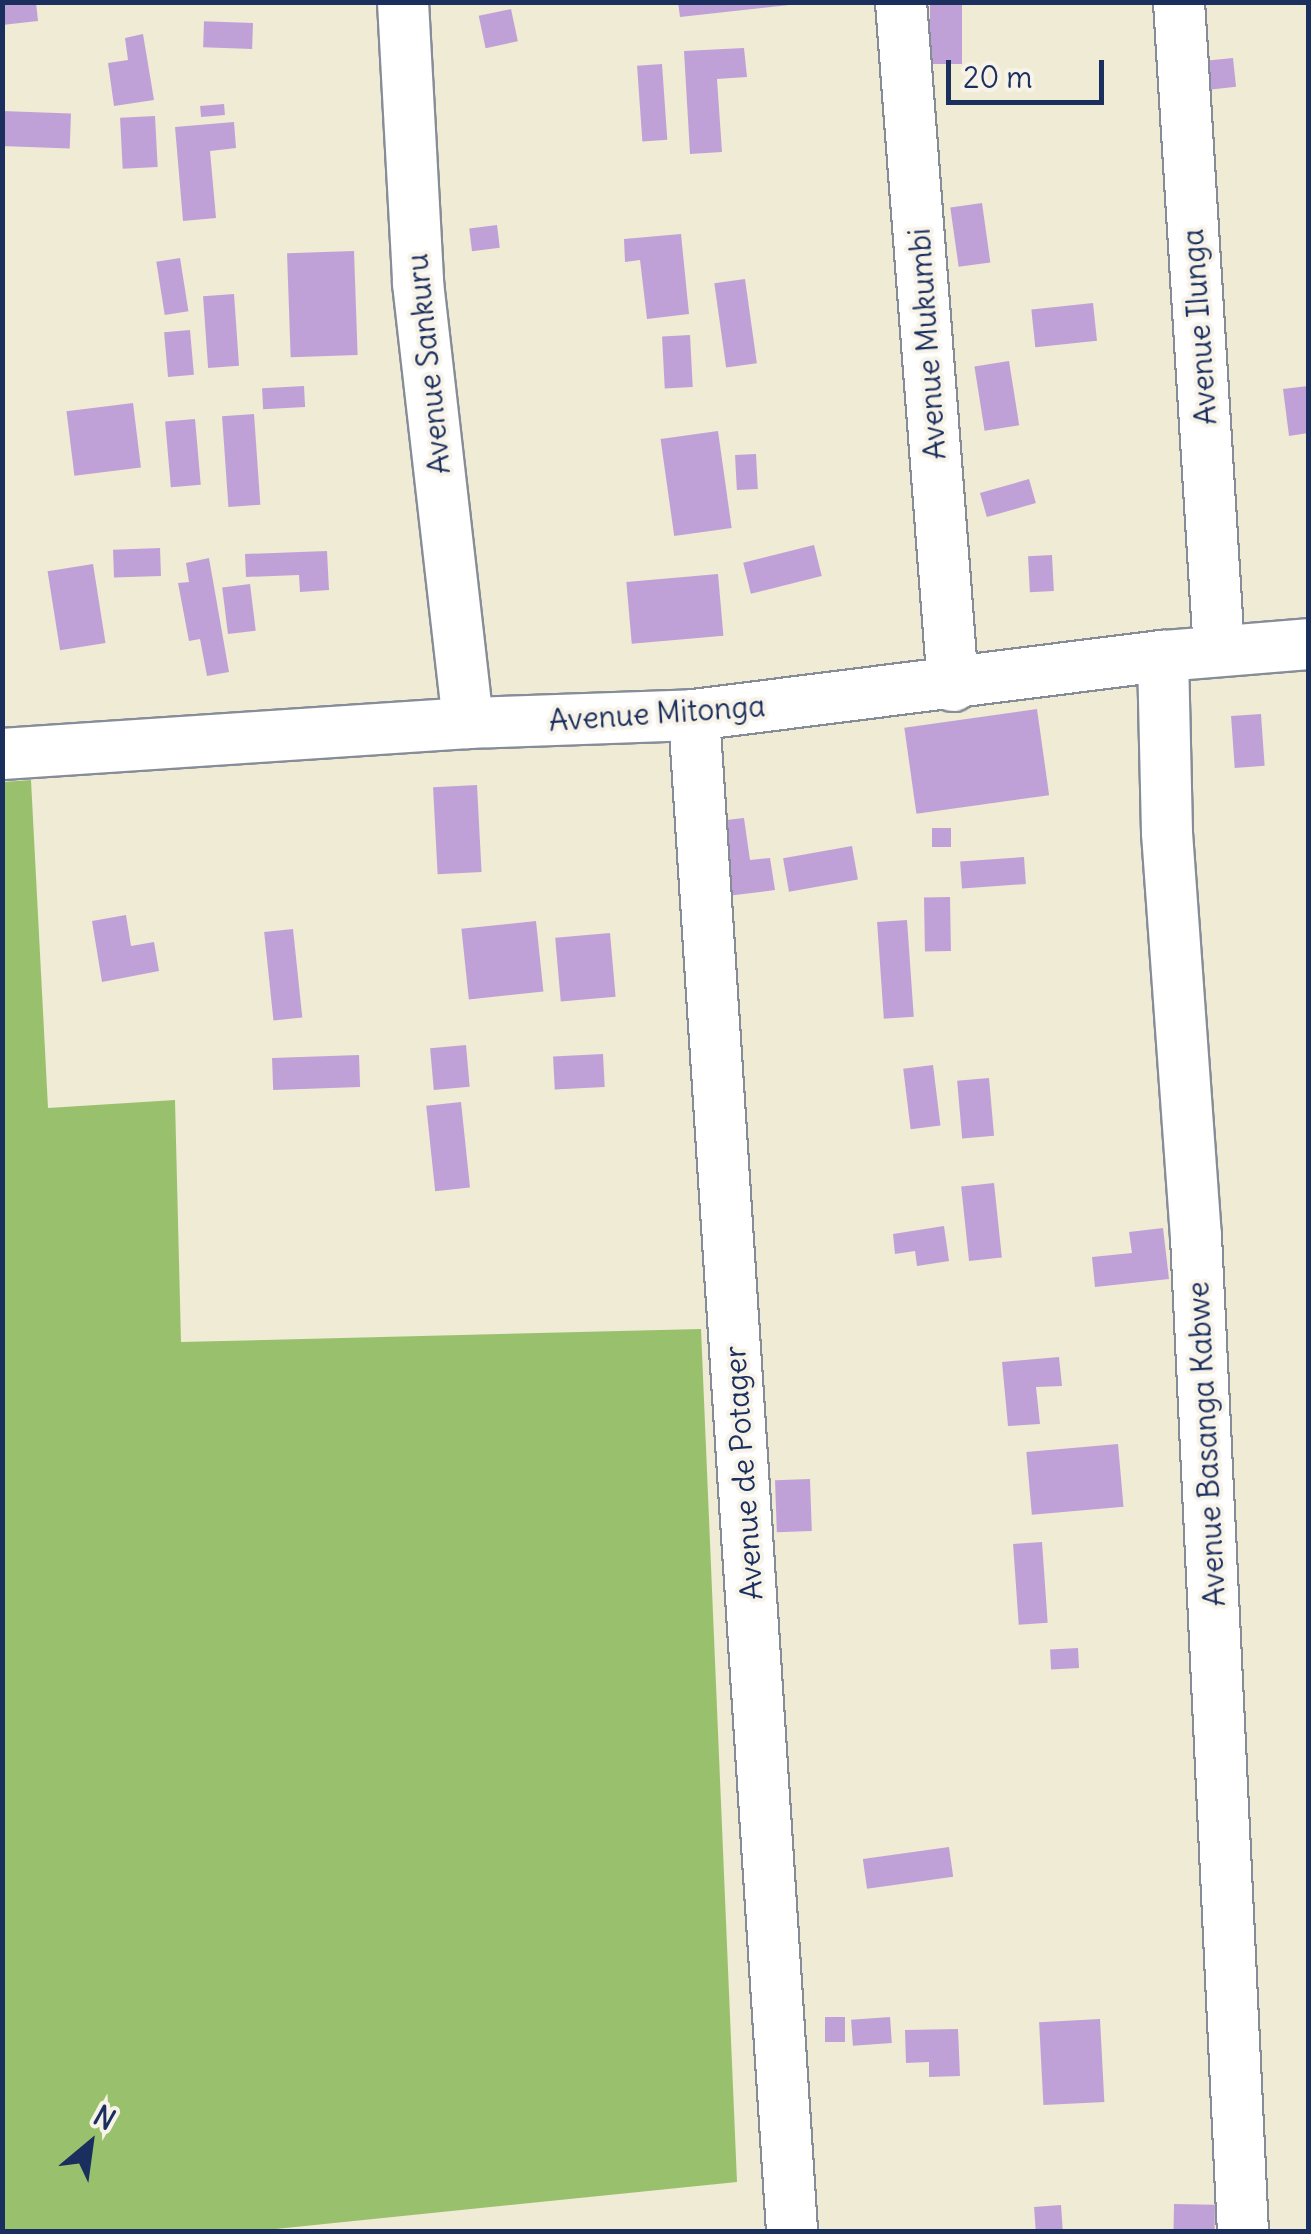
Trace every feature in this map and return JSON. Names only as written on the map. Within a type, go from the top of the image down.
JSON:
[{"type":"street","name":"Avenue Sankuru","points":[[403,2],[418,283],[468,724]]},
{"type":"street","name":"Avenue Mukumbi","points":[[901,2],[953,686]]},
{"type":"street","name":"Avenue Ilunga","points":[[1178,2],[1220,652]]},
{"type":"street","name":"Avenue Mitonga","points":[[2,754],[468,724],[694,714],[953,686],[1164,656],[1308,644]]},
{"type":"street","name":"Avenue Basanga Kabwe","points":[[1164,656],[1167,833],[1196,1236],[1243,2232]]},
{"type":"street","name":"Avenue de Potager","points":[[694,714],[792,2232]]},
{"type":"green space","points":[[31,780],[48,1108],[175,1100],[181,1342],[701,1329],[737,2182],[256,2231],[3,2231],[2,782]]},
{"type":"building","points":[[2,2],[36,2],[38,21],[2,25]]},
{"type":"building","points":[[678,2],[789,2],[789,5],[680,17]]},
{"type":"building","points":[[930,2],[962,2],[962,64],[930,64]]},
{"type":"building","points":[[511,9],[518,41],[486,48],[479,16]]},
{"type":"building","points":[[204,21],[253,23],[252,49],[203,47]]},
{"type":"building","points":[[143,34],[154,100],[114,106],[108,63],[128,60],[125,38]]},
{"type":"building","points":[[744,48],[747,77],[717,79],[722,152],[690,154],[684,51]]},
{"type":"building","points":[[1233,58],[1236,87],[1211,89],[1208,61]]},
{"type":"building","points":[[662,64],[667,140],[642,142],[637,66]]},
{"type":"building","points":[[224,104],[225,115],[201,117],[200,106]]},
{"type":"building","points":[[2,111],[71,113],[70,148],[2,146]]},
{"type":"building","points":[[155,116],[158,167],[123,169],[120,118]]},
{"type":"building","points":[[234,122],[236,148],[210,151],[216,218],[183,221],[175,127]]},
{"type":"building","points":[[982,203],[990,262],[959,267],[950,207]]},
{"type":"building","points":[[497,225],[500,248],[472,251],[469,228]]},
{"type":"building","points":[[681,234],[689,314],[647,319],[640,260],[625,262],[624,239]]},
{"type":"building","points":[[354,251],[358,355],[291,357],[287,253]]},
{"type":"building","points":[[180,258],[188,311],[165,315],[156,262]]},
{"type":"building","points":[[745,279],[757,363],[726,367],[714,283]]},
{"type":"building","points":[[234,294],[239,366],[208,368],[203,296]]},
{"type":"building","points":[[1093,303],[1097,341],[1035,347],[1031,309]]},
{"type":"building","points":[[190,330],[194,375],[168,377],[164,332]]},
{"type":"building","points":[[690,335],[693,387],[665,388],[662,336]]},
{"type":"building","points":[[1009,361],[1019,425],[985,431],[974,366]]},
{"type":"building","points":[[304,386],[305,407],[263,409],[262,388]]},
{"type":"building","points":[[1308,386],[1308,433],[1289,436],[1283,389]]},
{"type":"building","points":[[133,403],[141,468],[74,476],[66,411]]},
{"type":"building","points":[[254,414],[260,505],[228,507],[222,416]]},
{"type":"building","points":[[195,419],[201,485],[171,487],[165,422]]},
{"type":"building","points":[[718,431],[732,528],[674,536],[661,439]]},
{"type":"building","points":[[756,454],[758,489],[737,490],[735,455]]},
{"type":"building","points":[[1029,479],[1036,503],[987,517],[980,493]]},
{"type":"building","points":[[814,545],[822,576],[751,594],[743,563]]},
{"type":"building","points":[[160,548],[161,576],[114,578],[113,550]]},
{"type":"building","points":[[327,551],[329,590],[300,592],[299,575],[246,577],[245,554]]},
{"type":"building","points":[[1052,555],[1054,591],[1030,592],[1028,556]]},
{"type":"building","points":[[209,558],[229,672],[207,676],[200,639],[189,641],[178,583],[189,582],[186,563]]},
{"type":"building","points":[[93,564],[106,643],[60,650],[48,571]]},
{"type":"building","points":[[718,574],[723,636],[632,644],[626,582]]},
{"type":"building","points":[[250,584],[256,631],[228,634],[222,587]]},
{"type":"building","points":[[1037,709],[1049,795],[916,814],[904,728]]},
{"type":"building","points":[[1261,714],[1265,766],[1235,768],[1231,716]]},
{"type":"building","points":[[477,785],[482,872],[438,874],[433,787]]},
{"type":"building","points":[[744,818],[750,860],[770,858],[775,890],[727,896],[717,821]]},
{"type":"building","points":[[932,828],[951,828],[951,847],[932,847]]},
{"type":"building","points":[[852,846],[858,879],[789,892],[783,858]]},
{"type":"building","points":[[1024,857],[1026,884],[962,888],[960,861]]},
{"type":"building","points":[[924,897],[950,897],[951,951],[925,951]]},
{"type":"building","points":[[126,915],[131,946],[154,942],[159,971],[102,982],[92,921]]},
{"type":"building","points":[[907,920],[914,1017],[884,1019],[877,922]]},
{"type":"building","points":[[536,921],[543,992],[469,999],[461,929]]},
{"type":"building","points":[[293,929],[302,1018],[273,1021],[264,932]]},
{"type":"building","points":[[610,933],[616,997],[561,1002],[555,938]]},
{"type":"building","points":[[466,1045],[470,1087],[434,1090],[430,1048]]},
{"type":"building","points":[[603,1054],[605,1087],[555,1090],[553,1057]]},
{"type":"building","points":[[359,1055],[360,1087],[273,1090],[272,1058]]},
{"type":"building","points":[[933,1065],[940,1126],[911,1129],[903,1069]]},
{"type":"building","points":[[989,1078],[994,1136],[962,1139],[957,1081]]},
{"type":"building","points":[[461,1102],[470,1188],[435,1191],[426,1106]]},
{"type":"building","points":[[994,1183],[1002,1258],[969,1261],[961,1186]]},
{"type":"building","points":[[944,1226],[949,1261],[917,1266],[915,1251],[895,1254],[893,1234]]},
{"type":"building","points":[[1163,1228],[1169,1279],[1095,1287],[1092,1257],[1132,1253],[1129,1232]]},
{"type":"building","points":[[1059,1357],[1062,1386],[1036,1387],[1040,1424],[1008,1426],[1002,1362]]},
{"type":"building","points":[[1118,1444],[1123,1507],[1032,1515],[1026,1452]]},
{"type":"building","points":[[810,1479],[812,1531],[777,1532],[775,1480]]},
{"type":"building","points":[[1042,1542],[1048,1623],[1019,1625],[1013,1544]]},
{"type":"building","points":[[1078,1648],[1079,1668],[1051,1669],[1050,1649]]},
{"type":"building","points":[[949,1847],[953,1877],[867,1889],[863,1859]]},
{"type":"building","points":[[825,2017],[845,2017],[845,2042],[825,2042]]},
{"type":"building","points":[[890,2017],[892,2043],[853,2046],[851,2020]]},
{"type":"building","points":[[1100,2019],[1104,2102],[1043,2105],[1039,2022]]},
{"type":"building","points":[[958,2029],[960,2076],[929,2077],[929,2062],[906,2063],[905,2030]]},
{"type":"building","points":[[1174,2204],[1215,2205],[1215,2232],[1174,2232]]},
{"type":"building","points":[[1061,2205],[1063,2232],[1036,2232],[1034,2207]]}]
